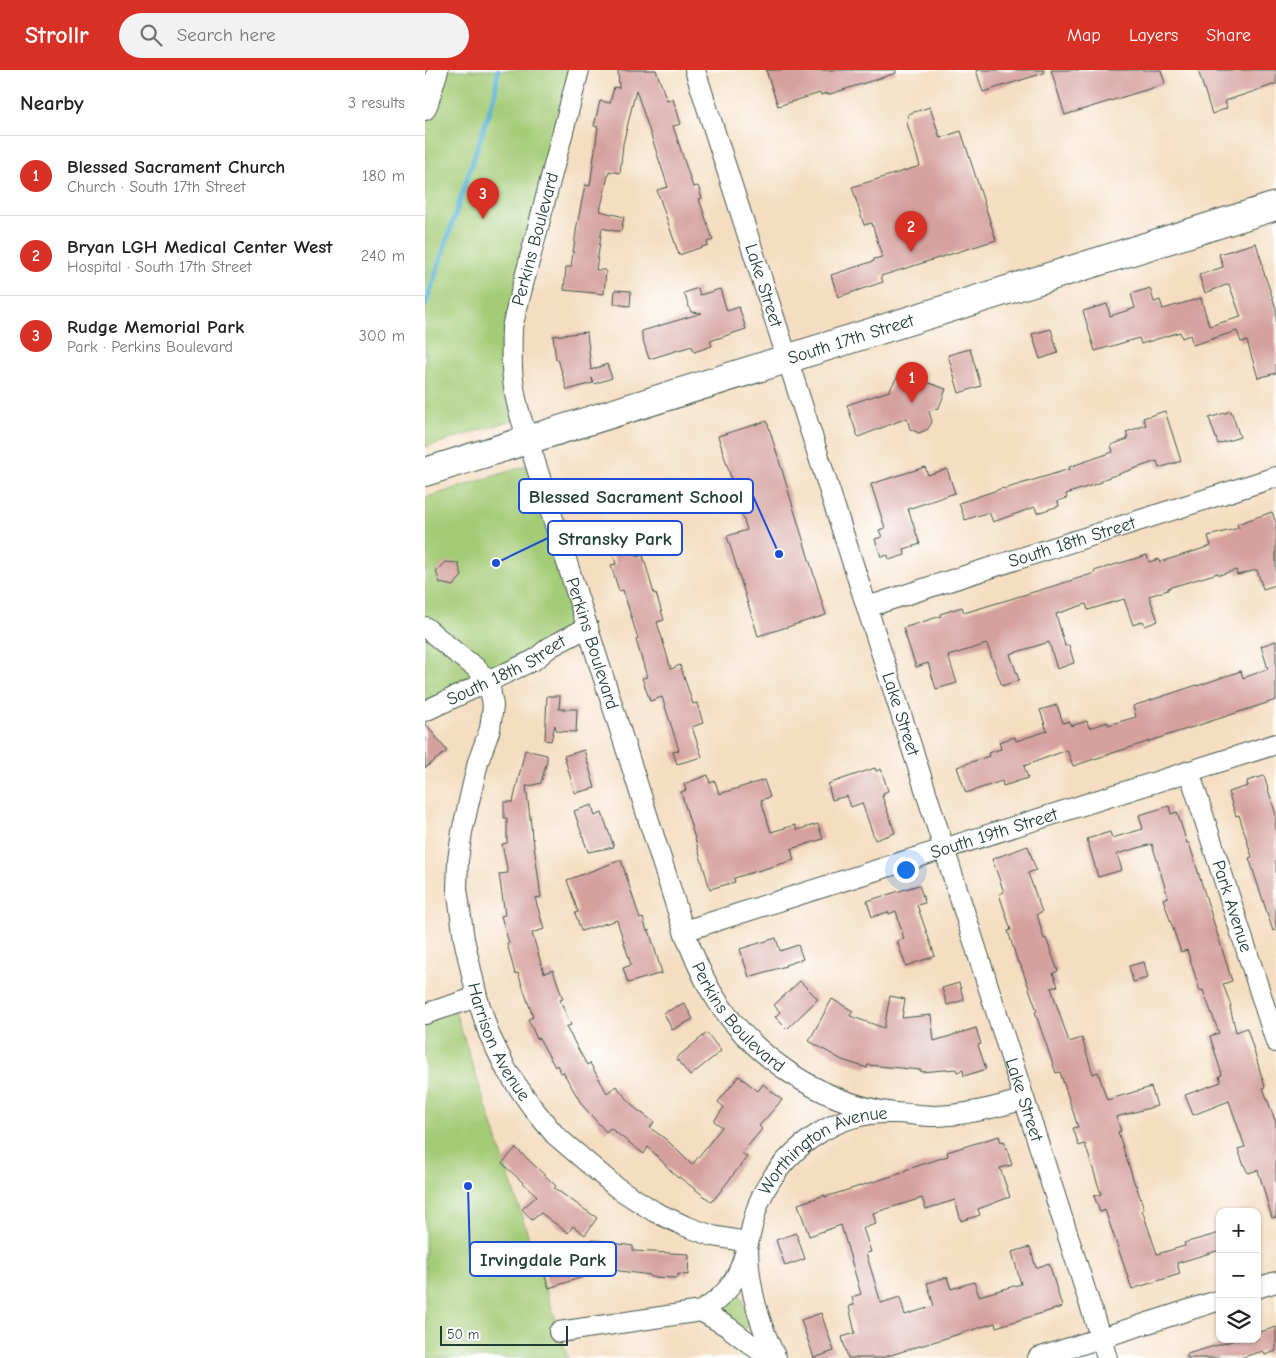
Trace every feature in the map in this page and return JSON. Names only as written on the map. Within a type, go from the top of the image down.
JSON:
[{"type":"main road","name":"South 17th Street","points":[[425,472],[1276,206]]},
{"type":"street","points":[[425,110],[429,103],[438,70]]},
{"type":"street","name":"Perkins Boulevard","points":[[579,70],[512,327],[512,381],[527,440],[685,931],[695,960],[712,992],[749,1040],[776,1064],[829,1094],[858,1105],[894,1113]]},
{"type":"street","name":"Lake Street","points":[[695,70],[1107,1358]]},
{"type":"street","name":"South 18th Street","points":[[867,606],[1276,477]]},
{"type":"street","points":[[425,627],[475,667],[489,682]]},
{"type":"street","name":"South 18th Street","points":[[425,711],[534,660],[550,647],[588,627]]},
{"type":"street","name":"Harrison Avenue","points":[[489,682],[493,706],[490,729],[478,762],[462,832],[457,888],[463,930],[477,998],[489,1034],[507,1071],[532,1107],[555,1135],[616,1187],[655,1212],[685,1226],[713,1236],[748,1242]]},
{"type":"street","name":"South 19th Street","points":[[685,931],[1276,744]]},
{"type":"street","name":"Park Avenue","points":[[1189,771],[1276,1042]]},
{"type":"street","points":[[425,1014],[477,998]]},
{"type":"street","name":"Worthington Avenue","points":[[559,1332],[701,1312],[713,1304],[730,1289],[740,1269],[760,1199],[768,1185],[784,1163],[821,1132],[846,1120],[869,1113],[934,1116],[964,1114],[1024,1099]]},
{"type":"street","points":[[748,1242],[749,1269],[756,1304],[776,1358]]},
{"type":"street","points":[[1261,1287],[1276,1282]]},
{"type":"street","points":[[1038,1358],[1216,1301]]},
{"type":"street","points":[[701,1312],[728,1327],[769,1358]]},
{"type":"green space","points":[[438,70],[579,70],[512,327],[521,418],[425,447],[425,110]]},
{"type":"green space","points":[[535,463],[588,627],[425,711],[425,498]]},
{"type":"green space","points":[[453,1005],[568,1358],[425,1358],[425,1014]]},
{"type":"green space","points":[[735,1293],[742,1298],[750,1325],[743,1330],[721,1312]]},
{"type":"building","points":[[618,70],[656,70],[667,101],[673,99],[681,124],[673,126],[693,187],[698,186],[702,198],[699,199],[713,240],[707,242],[708,245],[679,255],[657,190],[668,187],[636,90],[623,144],[620,173],[609,171],[600,211],[624,217],[621,231],[602,228],[596,270],[606,270],[604,294],[564,290],[566,267],[571,267],[585,185],[590,186],[598,127],[594,126],[600,101],[610,103],[614,87],[619,88]]},
{"type":"building","points":[[766,70],[896,70],[896,73],[827,95],[826,93],[821,95],[820,93],[778,106]]},
{"type":"building","points":[[976,70],[1044,70],[1044,73],[983,92]]},
{"type":"building","points":[[1051,70],[1161,70],[1165,84],[1065,115]]},
{"type":"building","points":[[1198,70],[1276,70],[1276,84],[1225,101],[1227,108],[1212,114]]},
{"type":"building","points":[[930,107],[940,138],[961,131],[996,240],[881,276],[883,282],[838,297],[831,275],[882,257],[872,223],[864,225],[852,187],[920,166],[907,123],[908,114]]},
{"type":"building","points":[[1256,243],[1276,308],[1276,373],[1258,378],[1247,341],[1241,342],[1237,331],[1193,345],[1190,335],[1182,338],[1180,332],[1141,344],[1139,338],[1095,351],[1083,311],[1107,304],[1110,316],[1135,308],[1131,294],[1150,288],[1154,302],[1160,300],[1163,309],[1201,298],[1209,326],[1241,317],[1229,284],[1205,293],[1199,275],[1223,267],[1219,254]]},
{"type":"building","points":[[698,288],[700,295],[720,289],[727,311],[739,307],[746,329],[710,341],[712,346],[694,352],[692,346],[649,359],[642,331],[702,313],[691,312],[684,293]]},
{"type":"building","points":[[615,290],[631,291],[630,306],[614,304]]},
{"type":"building","points":[[1051,329],[1058,353],[1040,359],[1032,334]]},
{"type":"building","points":[[587,332],[591,370],[607,364],[612,378],[594,384],[592,378],[593,383],[567,390],[558,359],[556,360],[553,336]]},
{"type":"building","points":[[970,349],[981,386],[959,393],[948,355]]},
{"type":"building","points":[[909,371],[918,376],[921,385],[929,383],[946,389],[938,408],[929,411],[932,422],[928,429],[919,433],[910,429],[907,418],[858,437],[847,405],[889,391],[899,374]]},
{"type":"building","points":[[1165,411],[1181,461],[1159,468],[1157,461],[1101,480],[1102,482],[1066,494],[1067,498],[1058,501],[1059,506],[1037,513],[1035,507],[993,522],[989,512],[965,520],[959,503],[1070,469],[1069,467],[1113,452],[1111,445],[1128,439],[1126,432],[1146,425],[1143,418]]},
{"type":"building","points":[[1231,411],[1240,437],[1218,444],[1209,418]]},
{"type":"building","points":[[767,421],[826,615],[758,636],[727,536],[747,530],[718,436]]},
{"type":"building","points":[[925,467],[928,475],[947,469],[955,493],[908,509],[920,544],[904,549],[905,555],[889,560],[888,555],[881,557],[875,539],[882,537],[879,530],[885,528],[871,484]]},
{"type":"building","points":[[1272,512],[1276,523],[1276,585],[1263,589],[1257,570],[1237,575],[1236,570],[1219,575],[1218,573],[1168,588],[1168,590],[1149,596],[1158,621],[1145,626],[1143,621],[1133,625],[1124,599],[1088,610],[1086,604],[1056,614],[1065,646],[1069,645],[1074,663],[1057,669],[1049,642],[1010,654],[1019,680],[1002,686],[987,644],[948,656],[957,683],[936,689],[928,663],[916,667],[903,628],[962,607],[964,613],[1147,555],[1149,562],[1159,559],[1160,562],[1211,546],[1208,536],[1239,528],[1237,524]]},
{"type":"building","points":[[627,523],[637,557],[643,555],[654,594],[656,593],[664,620],[657,622],[671,669],[680,665],[693,704],[697,703],[703,723],[692,727],[702,757],[677,764],[673,752],[679,750],[662,697],[650,701],[642,678],[647,677],[636,640],[638,639],[623,590],[619,591],[611,565],[616,564],[606,529]]},
{"type":"building","points":[[445,562],[458,563],[462,576],[453,586],[440,583],[436,571]]},
{"type":"building","points":[[1276,641],[1276,700],[1073,766],[1067,750],[1024,766],[1028,778],[1003,786],[1002,781],[966,793],[957,767],[989,756],[988,753],[1001,749],[999,742],[1015,737],[1016,741],[1047,731],[1040,710],[1057,705],[1063,723],[1069,721],[1071,726],[1087,721],[1089,728],[1108,722],[1108,725],[1136,717],[1133,706],[1241,671],[1243,678],[1268,669],[1261,646]]},
{"type":"building","points":[[547,696],[560,696],[559,709],[577,709],[576,732],[557,731],[555,725],[551,741],[545,740]]},
{"type":"building","points":[[425,723],[447,751],[425,768]]},
{"type":"building","points":[[525,750],[547,755],[541,783],[526,786],[541,897],[535,898],[544,929],[532,933],[544,973],[553,970],[563,999],[560,1000],[571,1025],[566,1027],[587,1065],[590,1063],[607,1093],[616,1086],[635,1108],[654,1122],[650,1128],[667,1140],[692,1165],[722,1127],[714,1121],[724,1107],[718,1102],[739,1076],[758,1091],[763,1084],[782,1100],[759,1126],[762,1129],[742,1153],[747,1157],[712,1202],[678,1178],[648,1147],[644,1154],[610,1128],[606,1132],[582,1105],[563,1072],[561,1073],[557,1065],[555,1067],[539,1038],[537,1039],[528,1019],[533,1017],[518,973],[515,974],[501,916],[505,915],[499,874],[508,873],[502,844],[507,843],[507,818],[504,818],[504,802],[513,802]]},
{"type":"building","points":[[584,750],[595,788],[575,793],[564,756]]},
{"type":"building","points":[[875,768],[876,771],[881,769],[888,791],[883,793],[884,796],[882,796],[895,833],[875,840],[862,803],[851,807],[847,796],[832,800],[828,784]]},
{"type":"building","points":[[708,775],[710,783],[715,781],[719,794],[764,780],[770,797],[761,800],[771,832],[795,825],[797,830],[818,824],[823,839],[791,849],[794,860],[734,878],[735,882],[710,889],[681,792],[686,790],[684,784]]},
{"type":"building","points":[[1264,776],[1276,815],[1276,930],[1273,931],[1249,858],[1252,857],[1239,815],[1236,816],[1228,792],[1248,786],[1247,781]]},
{"type":"building","points":[[592,805],[595,816],[602,813],[614,847],[588,852],[574,811]]},
{"type":"building","points":[[1169,806],[1171,814],[1177,812],[1187,843],[1189,843],[1232,981],[1223,984],[1231,1006],[1236,1032],[1247,1028],[1265,1087],[1263,1088],[1276,1123],[1276,1217],[1272,1218],[1258,1170],[1248,1173],[1243,1163],[1238,1149],[1245,1147],[1229,1101],[1193,1115],[1185,1095],[1221,1082],[1219,1076],[1222,1075],[1210,1036],[1219,1033],[1203,990],[1200,991],[1187,950],[1181,952],[1163,899],[1168,897],[1152,844],[1117,854],[1122,870],[1098,877],[1087,839],[1110,832],[1112,838],[1143,829],[1139,815]]},
{"type":"building","points":[[1028,846],[1036,870],[1028,873],[1042,912],[1037,914],[1044,939],[1046,938],[1058,971],[1053,973],[1058,986],[1051,988],[1069,1042],[1082,1038],[1093,1074],[1098,1072],[1107,1100],[1151,1087],[1157,1106],[1116,1117],[1121,1131],[1118,1132],[1157,1254],[1185,1246],[1184,1243],[1216,1234],[1216,1251],[1177,1263],[1180,1274],[1132,1289],[1105,1210],[1100,1212],[1094,1196],[1101,1194],[1085,1144],[1079,1146],[1073,1128],[1078,1127],[1060,1072],[1056,1073],[1035,1012],[1037,1011],[1020,963],[1018,963],[1008,931],[1011,930],[999,894],[1004,892],[992,859]]},
{"type":"building","points":[[621,860],[640,919],[643,918],[647,931],[649,930],[662,973],[628,983],[623,968],[631,965],[617,920],[581,931],[575,913],[578,912],[567,880]]},
{"type":"building","points":[[919,885],[925,903],[917,905],[935,956],[906,966],[897,941],[904,939],[896,911],[872,917],[867,901]]},
{"type":"building","points":[[776,938],[780,951],[798,945],[803,959],[749,977],[740,949]]},
{"type":"building","points":[[1144,962],[1148,978],[1133,982],[1129,966]]},
{"type":"building","points":[[800,981],[818,999],[787,1029],[775,1017],[780,1012],[774,1005]]},
{"type":"building","points":[[959,983],[964,1000],[947,1005],[942,988]]},
{"type":"building","points":[[890,996],[905,999],[902,1018],[931,1015],[934,1041],[976,1028],[981,1044],[978,1045],[986,1069],[964,1076],[963,1070],[957,1072],[956,1069],[921,1072],[921,1070],[868,1065],[867,1068],[842,1060],[809,1041],[832,999],[853,1011],[850,1016],[884,1028]]},
{"type":"building","points":[[684,1003],[693,1019],[672,1030],[664,1013]]},
{"type":"building","points":[[707,1033],[721,1051],[690,1076],[676,1058]]},
{"type":"building","points":[[999,1136],[1001,1142],[1004,1141],[1012,1165],[1000,1168],[1010,1197],[978,1209],[980,1215],[961,1221],[955,1200],[926,1209],[922,1198],[873,1213],[876,1224],[863,1228],[871,1252],[866,1253],[881,1303],[900,1297],[905,1315],[934,1306],[927,1283],[947,1277],[951,1289],[974,1282],[979,1296],[1021,1284],[1012,1252],[1030,1247],[1036,1268],[1049,1263],[1062,1307],[996,1327],[995,1323],[881,1358],[848,1358],[842,1337],[855,1333],[849,1306],[854,1305],[852,1297],[861,1294],[841,1225],[809,1236],[798,1204],[905,1172],[905,1170],[948,1156],[947,1152]]},
{"type":"building","points":[[516,1148],[556,1186],[554,1188],[597,1218],[585,1235],[573,1226],[568,1233],[541,1213],[532,1220],[522,1209],[537,1196],[502,1163]]},
{"type":"building","points":[[796,1233],[805,1259],[785,1266],[776,1240]]},
{"type":"building","points":[[592,1240],[633,1246],[633,1251],[689,1254],[688,1275],[678,1274],[678,1278],[650,1277],[650,1275],[583,1266],[586,1276],[549,1288],[543,1270],[607,1250]]},
{"type":"building","points":[[821,1313],[834,1351],[814,1358],[801,1320]]},
{"type":"building","points":[[1276,1327],[1276,1351],[1265,1355],[1263,1351],[1240,1358],[1187,1358],[1187,1354],[1225,1343],[1261,1343],[1261,1332]]},
{"type":"waterway","points":[[425,306],[495,94],[498,70]]},
{"type":"place","name":"Rudge Memorial Park","points":[[483,219]]},
{"type":"place","name":"Bryan LGH Medical Center West","points":[[911,252]]},
{"type":"place","name":"Blessed Sacrament Church","points":[[912,403]]},
{"type":"place","name":"Blessed Sacrament School","points":[[779,554]]},
{"type":"place","name":"Stransky Park","points":[[496,563]]},
{"type":"place","name":"Irvingdale Park","points":[[468,1186]]}]
